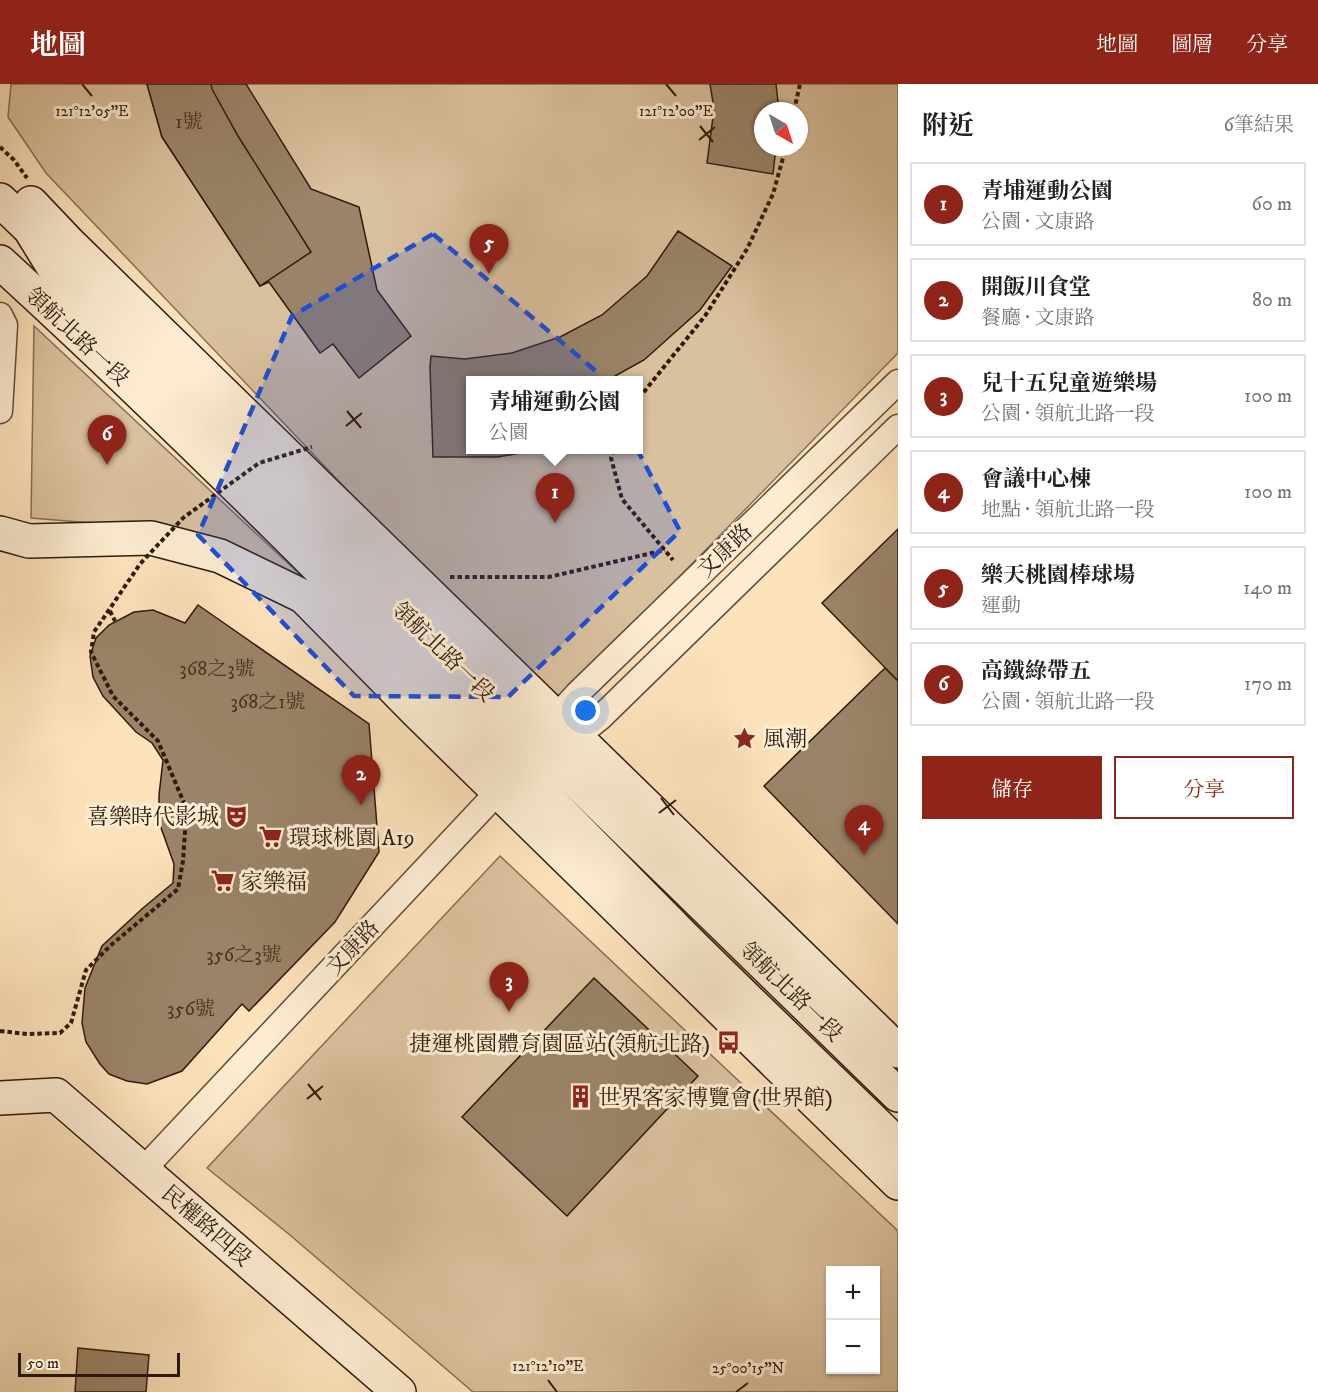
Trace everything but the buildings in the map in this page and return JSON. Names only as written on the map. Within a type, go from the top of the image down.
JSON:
[{"type":"street","name":"領航北路一段","points":[[16,185],[69,243],[553,736],[898,1095]]},
{"type":"street","name":"領航北路一段","points":[[0,200],[30,229],[60,278],[553,736],[898,1051]]},
{"type":"street","name":"領航北路一段","points":[[0,262],[242,491],[361,610],[509,781],[898,1183]]},
{"type":"street","points":[[0,315],[5,325],[0,411]]},
{"type":"street","name":"文康路","points":[[143,1170],[553,736],[567,705],[898,382]]},
{"type":"street","name":"文康路","points":[[553,736],[590,726],[600,718],[898,426]]},
{"type":"street","points":[[0,533],[29,541],[151,538],[220,556],[324,606],[361,610],[416,711]]},
{"type":"street","name":"領航北路一段","points":[[304,597],[416,711],[509,781],[679,932],[898,1145]]},
{"type":"street","name":"民權路四段","points":[[0,1098],[56,1095],[143,1170],[370,1380],[399,1392]]},
{"type":"path","points":[[796,102],[800,84]]},
{"type":"path","points":[[0,147],[14,160],[16,185]]},
{"type":"path","points":[[643,393],[705,316],[747,249],[773,194],[784,156]]},
{"type":"path","points":[[0,1031],[27,1034],[60,1033],[71,1023],[86,970],[110,946],[178,890],[185,832],[184,803],[158,741],[113,696],[91,652],[94,632],[140,564],[183,518],[259,464],[312,447]]},
{"type":"path","points":[[612,454],[611,458],[622,499],[673,560]]},
{"type":"path","points":[[446,577],[549,577],[665,550]]},
{"type":"path","points":[[110,611],[116,621]]},
{"type":"highlighted area","points":[[433,234],[596,371],[680,531],[508,697],[354,696],[198,535],[292,316]]},
{"type":"shaded area","points":[[11,84],[898,84],[898,353],[565,694],[543,696],[46,173],[8,117]]},
{"type":"shaded area","points":[[34,326],[322,595],[141,527],[31,518]]},
{"type":"shaded area","points":[[500,856],[898,1231],[898,1392],[473,1392],[290,1235],[207,1168]]},
{"type":"place","name":"樂天桃園棒球場","points":[[489,274]]},
{"type":"place","name":"高鐵綠帶五","points":[[107,465]]},
{"type":"place","name":"青埔運動公園","points":[[555,523]]},
{"type":"place","name":"風潮","points":[[745,738]]},
{"type":"place","name":"開飯川食堂","points":[[361,805]]},
{"type":"place","name":"喜樂時代影城","points":[[237,816]]},
{"type":"place","name":"環球桃園 A19","points":[[271,837]]},
{"type":"place","name":"會議中心棟","points":[[864,855]]},
{"type":"place","name":"家樂福","points":[[223,881]]},
{"type":"place","name":"兒十五兒童遊樂場","points":[[509,1012]]},
{"type":"place","name":"捷運桃園體育園區站(領航北路)","points":[[728,1043]]},
{"type":"place","name":"世界客家博覽會(世界館)","points":[[580,1097]]}]
